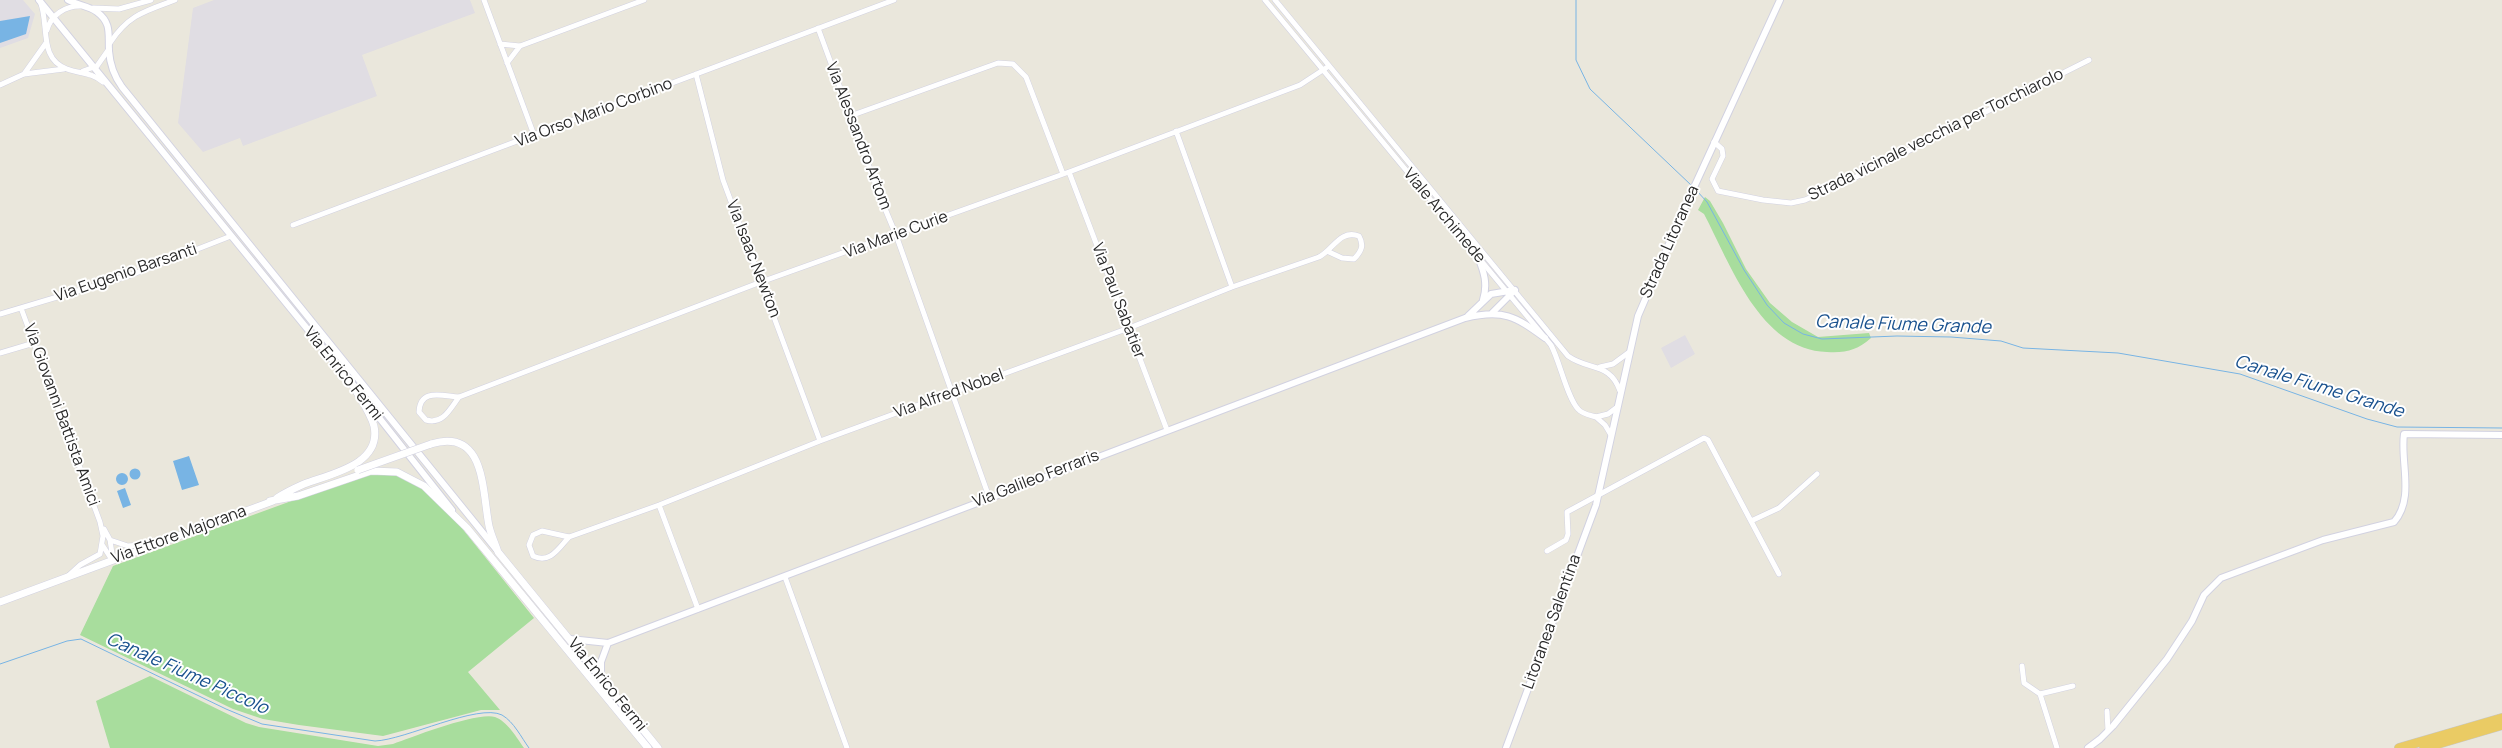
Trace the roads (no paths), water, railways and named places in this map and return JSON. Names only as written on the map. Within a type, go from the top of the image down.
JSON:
[{"type":"highway","points":[[2399,748],[2502,718]]},
{"type":"highway","points":[[2424,748],[2502,725]]},
{"type":"main road","points":[[270,502],[291,489],[356,464],[370,449],[374,438],[374,427],[351,382]]},
{"type":"main road","name":"Via Ettore Majorana","points":[[0,602],[430,444],[453,442],[464,446],[473,454],[480,465],[489,529],[498,552]]},
{"type":"main road","points":[[270,502],[298,496],[364,472],[397,472],[424,486],[458,517]]},
{"type":"main road","name":"Via Enrico Fermi","points":[[458,517],[648,748]]},
{"type":"main road","name":"Via Enrico Fermi","points":[[498,552],[658,748]]},
{"type":"street","name":"Via Enrico Fermi","points":[[39,0],[351,382],[458,517]]},
{"type":"street","points":[[39,0],[45,16],[46,43],[54,61],[66,69]]},
{"type":"street","points":[[68,0],[86,7]]},
{"type":"street","points":[[46,34],[53,18],[69,7],[119,9],[151,0]]},
{"type":"street","points":[[80,71],[93,68],[104,58],[119,29],[135,16],[175,0]]},
{"type":"street","points":[[484,0],[534,135]]},
{"type":"street","points":[[500,44],[520,46],[644,0]]},
{"type":"street","name":"Via Orso Mario Corbino","points":[[293,225],[894,0]]},
{"type":"street","name":"Viale Archimede","points":[[1265,0],[1478,256],[1568,356],[1578,363],[1599,368],[1614,377],[1620,391]]},
{"type":"street","name":"Viale Archimede","points":[[1275,0],[1511,292],[1545,338],[1560,363],[1572,401],[1582,413],[1596,417]]},
{"type":"street","name":"Strada Litoranea","points":[[1598,496],[1628,353],[1638,316],[1714,142],[1780,0]]},
{"type":"street","name":"Via Enrico Fermi","points":[[86,7],[106,21],[110,34],[109,46],[113,73],[122,87],[498,552]]},
{"type":"street","name":"Via Alessandro Artom","points":[[818,28],[896,235],[989,498]]},
{"type":"street","points":[[24,74],[46,43]]},
{"type":"street","points":[[508,63],[520,46]]},
{"type":"street","name":"Strada vicinale vecchia per Torchiarolo","points":[[1714,142],[1722,149],[1723,156],[1712,179],[1718,191],[1763,200],[1791,202],[1804,200],[1850,180],[2089,60]]},
{"type":"street","name":"Via Paul Sabatier","points":[[850,116],[998,63],[1013,64],[1026,78],[1066,173],[1129,328],[1167,430]]},
{"type":"street","name":"Via Marie Curie","points":[[459,397],[448,412],[438,420],[426,420],[420,412],[420,401],[425,396],[433,394],[459,397],[761,282],[1066,173],[1300,85],[1329,66]]},
{"type":"street","points":[[0,85],[24,74],[66,69],[93,75],[107,85]]},
{"type":"street","name":"Via Isaac Newton","points":[[696,74],[722,180],[820,441]]},
{"type":"street","points":[[1176,131],[1232,287]]},
{"type":"street","name":"Via Alfred Nobel","points":[[569,537],[542,531],[533,535],[529,545],[533,556],[540,559],[549,558],[569,537],[659,505],[820,441],[1129,328],[1232,287],[1329,252],[1338,240],[1352,233],[1359,236],[1362,242],[1362,249],[1354,259],[1342,258],[1329,252]]},
{"type":"street","name":"Via Eugenio Barsanti","points":[[0,314],[131,275],[231,236]]},
{"type":"street","points":[[1478,256],[1485,274],[1486,290],[1482,302]]},
{"type":"street","points":[[1492,313],[1511,292]]},
{"type":"street","name":"Via Galileo Ferraris","points":[[1465,318],[1491,294],[1511,292]]},
{"type":"street","name":"Via Giovanni Battista Amici","points":[[21,308],[100,522],[110,540],[113,560]]},
{"type":"street","name":"Via Galileo Ferraris","points":[[608,643],[1465,318],[1492,313],[1525,322],[1545,338]]},
{"type":"street","points":[[0,353],[34,343]]},
{"type":"street","points":[[1599,368],[1613,364],[1628,353]]},
{"type":"street","points":[[1596,417],[1608,414],[1616,408]]},
{"type":"street","points":[[1596,417],[1605,425],[1611,435]]},
{"type":"street","points":[[2088,748],[2108,731],[2167,659],[2192,621],[2204,595],[2221,578],[2323,540],[2394,522],[2402,513],[2405,497],[2404,434],[2502,435]]},
{"type":"street","points":[[1546,551],[1566,540],[1568,534],[1567,512],[1704,438],[1708,440],[1778,574]]},
{"type":"street","points":[[1751,521],[1779,508],[1817,474]]},
{"type":"street","name":"Litoranea Salentina","points":[[1506,748],[1598,496]]},
{"type":"street","points":[[659,505],[698,609]]},
{"type":"street","name":"Via Giovanni Battista Amici","points":[[100,522],[103,546],[113,560]]},
{"type":"street","points":[[110,540],[128,546],[139,544],[155,545]]},
{"type":"street","points":[[68,577],[80,565],[100,554],[103,546]]},
{"type":"street","points":[[785,577],[847,748]]},
{"type":"street","points":[[570,639],[608,643],[601,662],[601,677]]},
{"type":"street","points":[[2022,666],[2024,683],[2040,694],[2057,748]]},
{"type":"street","points":[[2040,694],[2072,686]]},
{"type":"street","points":[[2107,711],[2108,731]]},
{"type":"water","points":[[30,16],[26,34],[0,43],[0,21]]},
{"type":"water","points":[[189,456],[199,485],[182,490],[173,461]]},
{"type":"water","points":[[135,468],[141,474],[135,480],[129,474]]},
{"type":"water","points":[[122,473],[128,479],[122,485],[116,479]]},
{"type":"water","points":[[125,488],[131,505],[123,508],[117,491]]},
{"type":"waterway","name":"Canale Fiume Grande","points":[[1576,0],[1576,60],[1590,89],[1691,185]]},
{"type":"waterway","name":"Canale Fiume Grande","points":[[1696,190],[1707,202],[1744,270],[1767,305],[1784,323],[1803,334],[1822,339],[1897,336],[1951,337],[2001,341],[2023,348],[2118,353],[2240,374],[2367,419],[2397,427],[2502,428]]},
{"type":"waterway","name":"Canale Fiume Piccolo","points":[[0,664],[67,641],[81,639],[226,709],[262,724],[375,741],[404,735],[459,718],[491,713],[502,715],[510,722],[529,748]]}]
